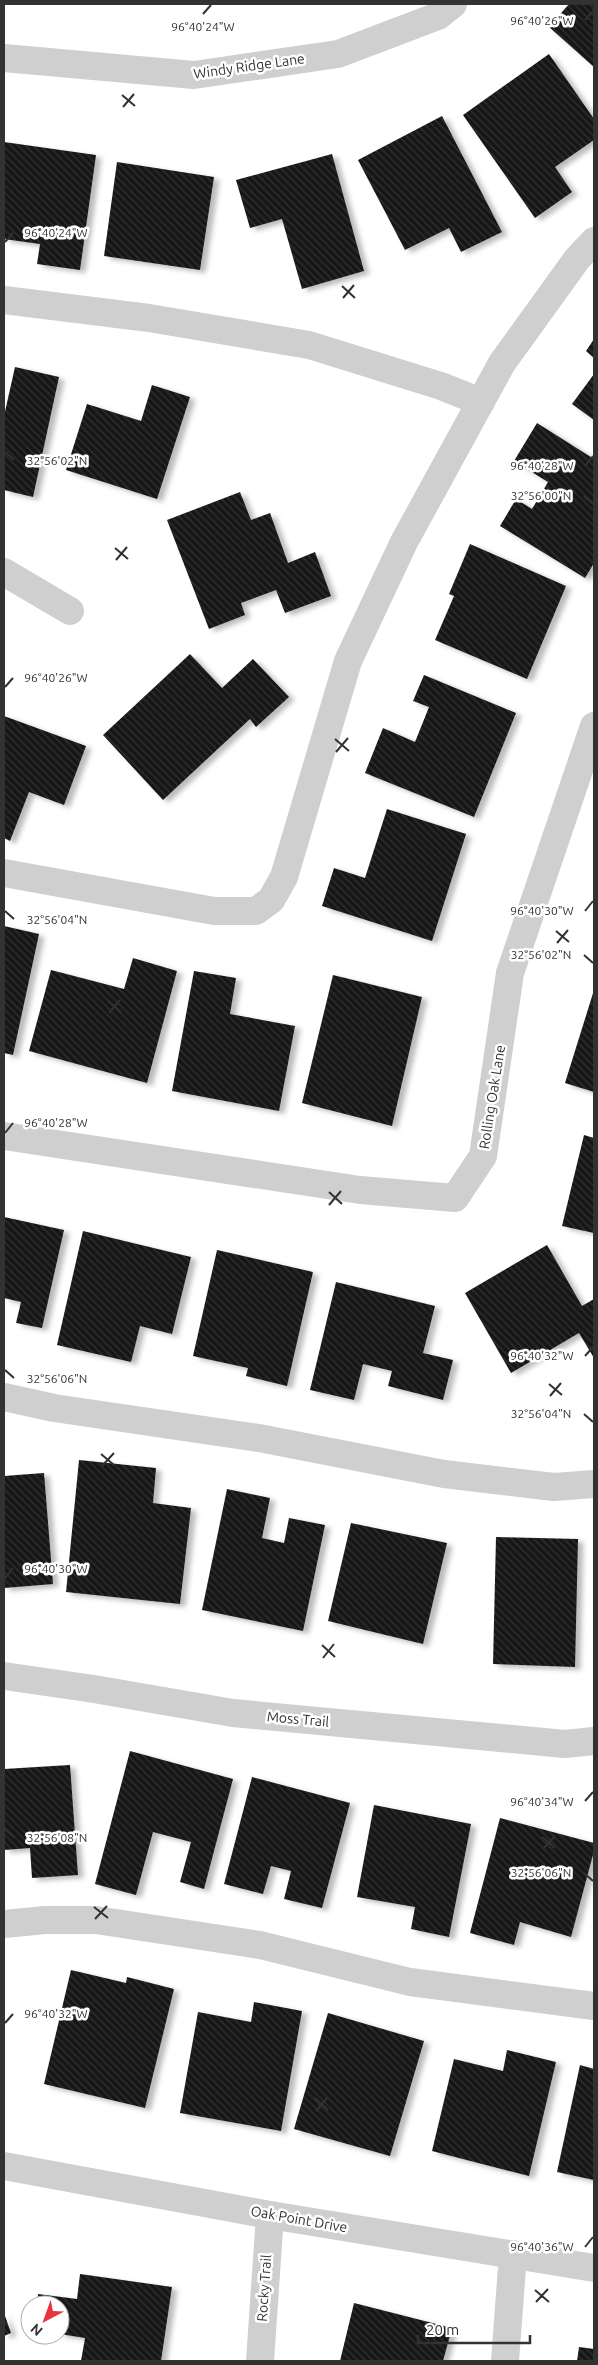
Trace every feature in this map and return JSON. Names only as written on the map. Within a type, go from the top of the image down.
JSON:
[{"type":"street","name":"Windy Ridge Lane","points":[[4,58],[194,75],[338,54],[438,16],[453,4]]},
{"type":"street","points":[[4,873],[214,911],[256,911],[272,900],[284,877],[348,661],[404,542],[502,363],[577,259],[594,241]]},
{"type":"street","points":[[4,300],[149,318],[309,345],[441,386],[481,402]]},
{"type":"street","points":[[4,572],[70,611]]},
{"type":"street","name":"Rolling Oak Lane","points":[[4,1136],[360,1190],[455,1198],[483,1156],[510,973],[594,726]]},
{"type":"street","points":[[4,1397],[54,1408],[259,1438],[444,1474],[554,1488],[594,1484]]},
{"type":"street","name":"Moss Trail","points":[[4,1676],[94,1689],[233,1713],[565,1744],[594,1741]]},
{"type":"street","points":[[4,1924],[45,1920],[96,1920],[260,1945],[410,1982],[594,2006]]},
{"type":"street","name":"Oak Point Drive","points":[[4,2166],[270,2215],[594,2268]]},
{"type":"street","name":"Rocky Trail","points":[[260,2361],[270,2215]]},
{"type":"street","points":[[505,2361],[513,2254]]},
{"type":"building","points":[[569,4],[594,4],[594,67],[549,27]]},
{"type":"building","points":[[549,54],[594,119],[594,140],[555,167],[572,192],[535,218],[463,115]]},
{"type":"building","points":[[442,116],[502,232],[461,252],[449,228],[405,250],[358,160]]},
{"type":"building","points":[[4,142],[96,155],[80,270],[37,264],[40,244],[4,239]]},
{"type":"building","points":[[332,154],[364,271],[302,289],[282,219],[250,228],[236,180]]},
{"type":"building","points":[[117,162],[214,177],[200,270],[104,256]]},
{"type":"building","points":[[594,339],[594,358],[586,351]]},
{"type":"building","points":[[15,367],[59,377],[33,497],[4,490],[4,416]]},
{"type":"building","points":[[594,374],[594,420],[572,404]]},
{"type":"building","points":[[152,385],[190,397],[157,499],[66,470],[87,404],[141,421]]},
{"type":"building","points":[[537,423],[594,459],[594,563],[585,578],[500,526],[516,499],[532,509],[548,482],[514,461]]},
{"type":"building","points":[[240,492],[251,520],[270,513],[288,563],[315,552],[331,596],[285,613],[276,590],[241,603],[245,615],[209,629],[167,520]]},
{"type":"building","points":[[470,544],[566,586],[527,679],[435,640],[454,596],[449,594]]},
{"type":"building","points":[[190,654],[222,688],[253,659],[289,697],[256,727],[250,719],[163,800],[103,735]]},
{"type":"building","points":[[424,675],[516,713],[474,817],[365,773],[383,728],[415,742],[429,707],[413,701]]},
{"type":"building","points":[[4,716],[86,746],[64,805],[29,792],[10,841],[4,838]]},
{"type":"building","points":[[387,809],[466,834],[432,941],[322,906],[334,868],[365,878]]},
{"type":"building","points":[[4,926],[39,934],[13,1055],[4,1053]]},
{"type":"building","points":[[133,958],[177,971],[147,1083],[29,1051],[51,970],[124,989]]},
{"type":"building","points":[[194,971],[236,978],[230,1014],[295,1026],[279,1111],[172,1091]]},
{"type":"building","points":[[333,975],[422,997],[392,1126],[302,1103]]},
{"type":"building","points":[[594,990],[594,1092],[565,1083]]},
{"type":"building","points":[[584,1135],[594,1138],[594,1233],[562,1226]]},
{"type":"building","points":[[4,1217],[64,1230],[42,1328],[16,1323],[21,1302],[4,1298]]},
{"type":"building","points":[[83,1231],[191,1257],[172,1334],[140,1326],[131,1362],[57,1345]]},
{"type":"building","points":[[547,1245],[582,1306],[594,1299],[594,1358],[579,1333],[511,1373],[465,1293]]},
{"type":"building","points":[[217,1250],[313,1272],[287,1386],[246,1376],[248,1368],[193,1356]]},
{"type":"building","points":[[336,1282],[435,1306],[423,1353],[453,1360],[443,1400],[388,1386],[392,1371],[363,1364],[354,1400],[310,1390]]},
{"type":"building","points":[[79,1460],[156,1468],[153,1503],[191,1508],[180,1604],[66,1592]]},
{"type":"building","points":[[44,1473],[53,1584],[4,1588],[4,1476]]},
{"type":"building","points":[[227,1489],[270,1498],[262,1538],[284,1543],[289,1518],[325,1525],[303,1631],[202,1610]]},
{"type":"building","points":[[351,1523],[447,1543],[423,1644],[328,1621]]},
{"type":"building","points":[[496,1537],[578,1539],[575,1667],[493,1664]]},
{"type":"building","points":[[130,1751],[233,1779],[204,1889],[180,1882],[191,1842],[153,1832],[136,1895],[95,1884]]},
{"type":"building","points":[[70,1765],[78,1875],[32,1878],[30,1848],[4,1850],[4,1769]]},
{"type":"building","points":[[252,1777],[350,1803],[322,1908],[284,1899],[291,1871],[271,1866],[263,1894],[224,1884]]},
{"type":"building","points":[[374,1805],[471,1824],[449,1937],[411,1929],[415,1907],[357,1897]]},
{"type":"building","points":[[500,1818],[594,1843],[594,1851],[571,1937],[520,1922],[514,1945],[470,1933]]},
{"type":"building","points":[[71,1970],[126,1983],[127,1977],[174,1989],[145,2108],[44,2084]]},
{"type":"building","points":[[254,2002],[302,2011],[281,2131],[180,2113],[198,2012],[251,2022]]},
{"type":"building","points":[[328,2013],[424,2041],[390,2156],[294,2129]]},
{"type":"building","points":[[507,2050],[556,2062],[529,2176],[432,2151],[454,2059],[503,2071]]},
{"type":"building","points":[[580,2065],[594,2069],[594,2180],[557,2172]]},
{"type":"building","points":[[80,2274],[172,2287],[161,2361],[81,2361],[85,2338],[70,2336],[70,2298],[77,2299]]},
{"type":"building","points":[[354,2303],[452,2328],[443,2361],[340,2361]]},
{"type":"building","points":[[4,2313],[11,2333],[4,2336]]},
{"type":"building","points":[[579,2347],[594,2349],[594,2361],[577,2361]]}]
